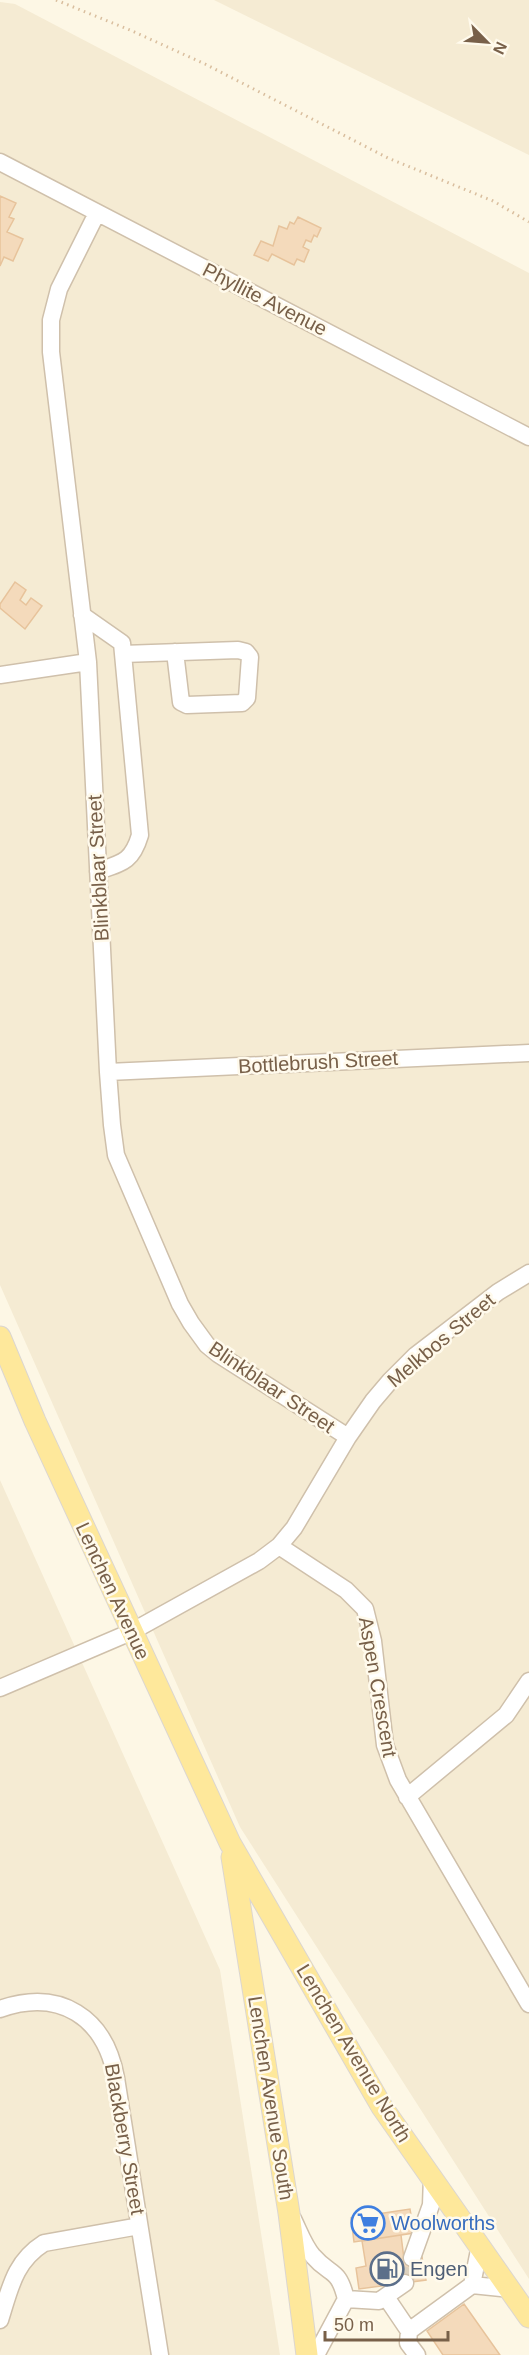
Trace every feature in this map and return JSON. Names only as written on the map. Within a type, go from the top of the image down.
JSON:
[{"type":"main road","name":"Lenchen Avenue","points":[[0,1337],[131,1632],[230,1843]]},
{"type":"main road","name":"Lenchen Avenue North","points":[[230,1843],[382,2107],[529,2317]]},
{"type":"main road","name":"Lenchen Avenue South","points":[[230,1843],[290,2213],[308,2355]]},
{"type":"street","name":"Phyllite Avenue","points":[[0,162],[529,437]]},
{"type":"street","name":"Blinkblaar Street","points":[[97,213],[59,289],[51,327],[51,352],[88,662],[108,1072],[116,1155],[171,1284],[190,1323],[207,1345],[348,1437]]},
{"type":"street","points":[[82,615],[122,643],[140,836],[136,850],[125,861],[98,871]]},
{"type":"street","points":[[123,654],[175,652],[238,650],[246,652],[250,657],[246,699],[242,703],[187,705],[181,702],[175,652]]},
{"type":"street","points":[[0,675],[88,662]]},
{"type":"street","name":"Bottlebrush Street","points":[[108,1072],[529,1053]]},
{"type":"street","name":"Melkbos Street","points":[[0,1688],[131,1632],[259,1561],[279,1546],[294,1528],[348,1437],[373,1401],[416,1355],[498,1292],[529,1273]]},
{"type":"street","name":"Aspen Crescent","points":[[279,1546],[346,1590],[365,1609],[373,1641],[385,1745],[398,1780],[529,2004]]},
{"type":"street","points":[[406,1797],[506,1715],[529,1681]]},
{"type":"street","name":"Blackberry Street","points":[[0,2009],[25,2002],[50,2003],[75,2013],[100,2034],[113,2061],[160,2355]]},
{"type":"street","points":[[412,2258],[431,2205],[432,2177]]},
{"type":"street","points":[[290,2213],[312,2255],[333,2271],[342,2282],[346,2299],[316,2355]]},
{"type":"street","points":[[0,2320],[16,2272],[33,2250],[44,2243],[140,2226]]},
{"type":"street","points":[[472,2285],[480,2246]]},
{"type":"street","points":[[346,2299],[379,2301],[405,2283]]},
{"type":"street","points":[[409,2331],[472,2285],[511,2289]]},
{"type":"street","points":[[386,2297],[409,2331],[408,2343],[417,2355]]},
{"type":"path","points":[[56,0],[205,64],[369,148],[492,201],[529,222]]},
{"type":"shaded area","points":[[214,0],[529,0],[529,155]]},
{"type":"shaded area","points":[[0,2],[15,4],[529,273],[529,2279],[240,1827],[0,1285]]},
{"type":"shaded area","points":[[0,1480],[220,1970],[280,2355],[0,2355]]},
{"type":"building","points":[[0,196],[16,203],[9,217],[14,219],[7,232],[23,239],[13,261],[4,257],[0,266]]},
{"type":"building","points":[[298,217],[321,228],[317,237],[314,235],[311,242],[306,240],[303,247],[309,250],[304,262],[297,259],[294,265],[272,254],[268,261],[254,255],[261,241],[273,246],[279,226],[287,229],[290,222],[294,224]]},
{"type":"building","points":[[15,582],[26,590],[20,600],[26,605],[31,598],[42,606],[25,629],[0,608],[0,604]]},
{"type":"building","points":[[410,2209],[414,2233],[354,2242],[351,2218]]},
{"type":"building","points":[[401,2235],[404,2259],[422,2257],[426,2280],[359,2289],[356,2268],[366,2266],[362,2241]]},
{"type":"building","points":[[464,2304],[500,2355],[443,2355],[427,2331]]},
{"type":"tunnel","points":[[405,2283],[412,2258]]},
{"type":"place","name":"Woolworths","points":[[368,2223]]},
{"type":"place","name":"Engen","points":[[387,2269]]}]
